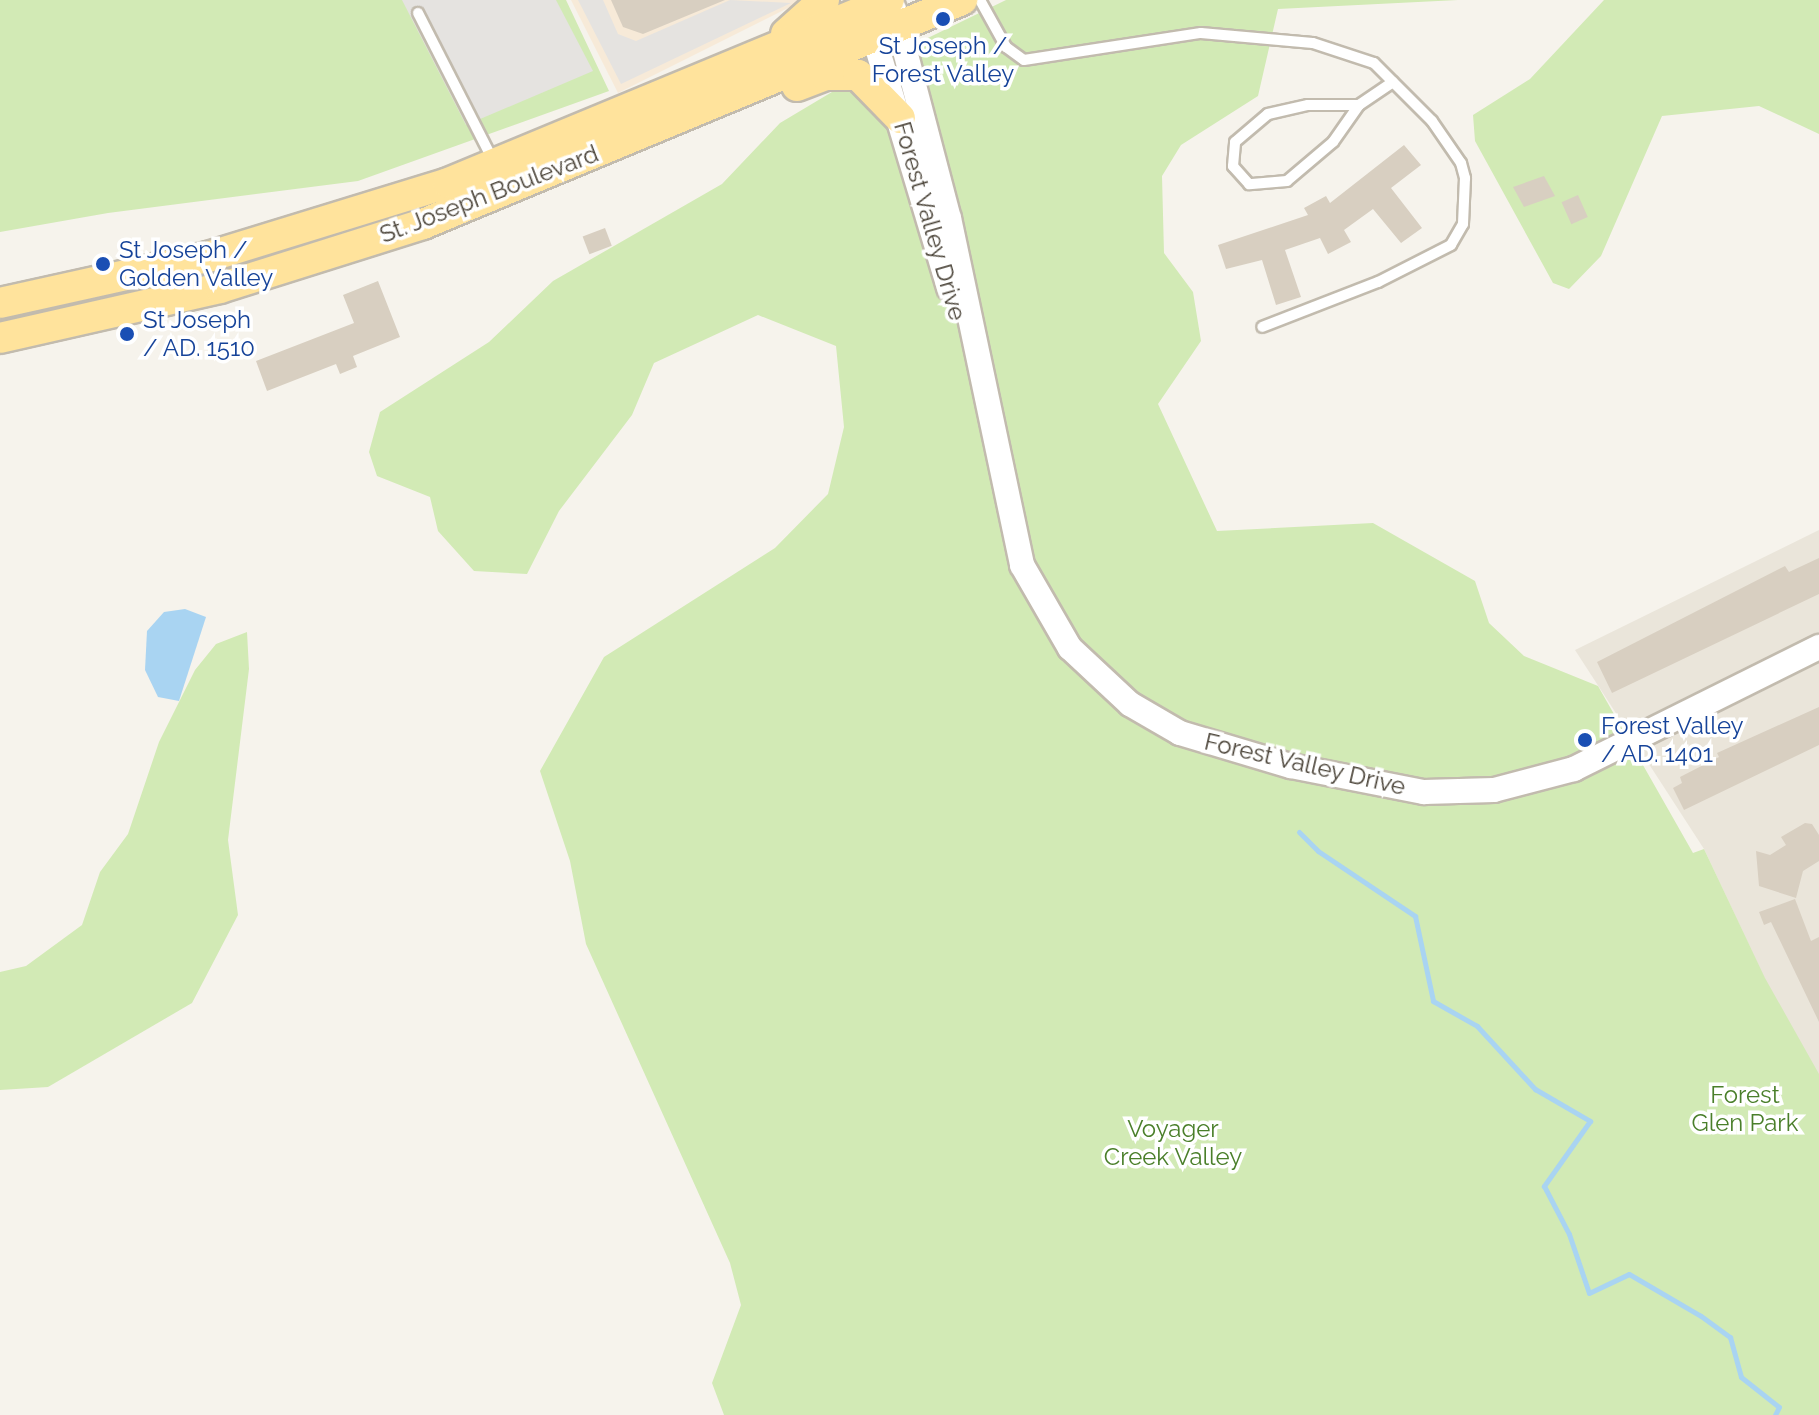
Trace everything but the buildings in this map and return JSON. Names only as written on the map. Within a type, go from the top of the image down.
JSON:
[{"type":"main road","points":[[759,56],[824,0]]},
{"type":"main road","name":"St. Joseph Boulevard","points":[[0,338],[214,272],[880,11],[962,0]]},
{"type":"main road","name":"St. Joseph Boulevard","points":[[0,303],[214,272],[423,224],[880,11]]},
{"type":"main road","points":[[423,224],[463,222],[825,75],[867,79],[900,118]]},
{"type":"street","name":"Forest Valley Drive","points":[[880,11],[900,118],[981,386]]},
{"type":"street","name":"Forest Valley Drive","points":[[880,11],[949,218],[981,386],[1019,556],[1058,633],[1096,677],[1130,704],[1180,733],[1219,747],[1384,786],[1451,792],[1508,788],[1574,769],[1819,647]]},
{"type":"lane","points":[[980,0],[1000,39],[1024,60],[1145,39],[1244,33],[1347,53],[1374,63],[1432,121],[1461,163],[1463,224],[1451,245],[1262,327]]},
{"type":"lane","points":[[418,13],[495,164]]},
{"type":"lane","points":[[1359,105],[1320,104],[1268,114],[1235,142],[1233,166],[1249,184],[1287,181],[1333,142],[1359,105],[1393,82]]},
{"type":"shaded area","points":[[402,0],[556,0],[593,71],[466,125]]},
{"type":"shaded area","points":[[571,0],[804,0],[618,93]]},
{"type":"shaded area","points":[[578,0],[603,0],[618,34],[636,41],[730,0],[791,3],[621,84]]},
{"type":"shaded area","points":[[1819,530],[1819,1094],[1704,849],[1575,650]]},
{"type":"green space","points":[[0,0],[566,0],[609,91],[358,181],[108,213],[0,232]]},
{"type":"green space","points":[[1006,0],[1458,0],[1278,9],[1258,96],[1181,145],[1162,176],[1164,253],[1193,292],[1201,341],[1158,404],[1217,531],[1373,523],[1475,581],[1489,623],[1524,656],[1598,686],[1693,853],[1704,849],[1765,978],[1819,1074],[1819,1415],[724,1415],[712,1383],[741,1305],[730,1263],[586,944],[570,861],[540,771],[604,657],[775,548],[828,494],[844,427],[836,346],[758,315],[654,363],[632,415],[559,511],[527,574],[474,571],[438,531],[430,497],[377,476],[369,452],[380,412],[489,342],[553,281],[722,184],[780,123],[899,52]]},
{"type":"green space","points":[[1604,0],[1819,0],[1819,134],[1759,106],[1662,116],[1601,256],[1569,289],[1553,283],[1475,141],[1473,115],[1530,79]]},
{"type":"green space","points":[[247,632],[249,669],[228,840],[238,915],[192,1003],[48,1087],[0,1090],[0,972],[26,966],[82,925],[100,872],[128,834],[159,742],[195,670],[216,644]]},
{"type":"water","points":[[185,609],[206,617],[179,701],[158,697],[145,670],[147,631],[164,612]]},
{"type":"waterway","points":[[1299,832],[1318,851],[1415,916],[1433,1001],[1477,1026],[1535,1089],[1590,1121],[1544,1186],[1569,1234],[1589,1293],[1629,1274],[1701,1316],[1730,1337],[1741,1377],[1779,1407],[1775,1415]]},
{"type":"place","name":"St Joseph / Forest Valley","points":[[943,19]]},
{"type":"place","name":"St Joseph / Golden Valley","points":[[103,264]]},
{"type":"place","name":"St Joseph / AD. 1510","points":[[127,334]]},
{"type":"place","name":"Forest Valley / AD. 1401","points":[[1585,740]]},
{"type":"park label","name":"Forest Glen Park","points":[[1745,1109]]},
{"type":"park label","name":"Voyager Creek Valley","points":[[1173,1143]]}]
